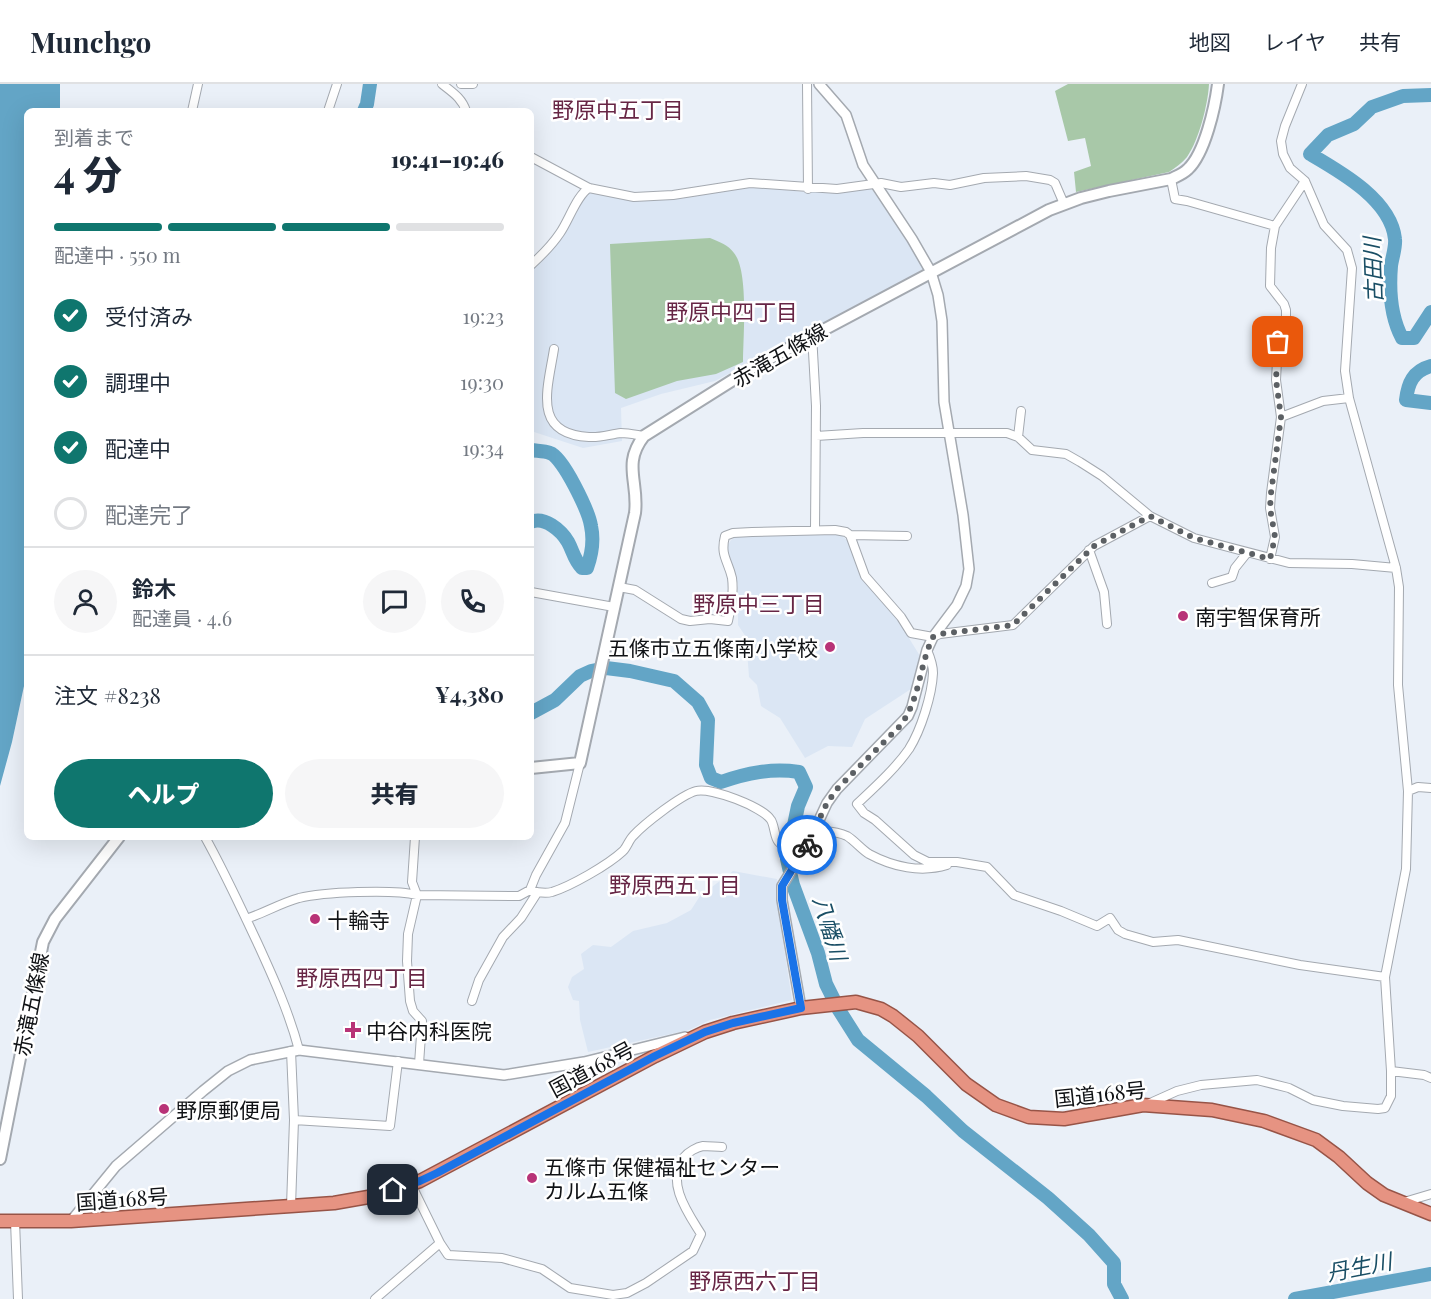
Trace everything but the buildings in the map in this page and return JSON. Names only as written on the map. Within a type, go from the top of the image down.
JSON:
[{"type":"highway","name":"国道168号","points":[[0,1221],[71,1221],[334,1203],[374,1196],[411,1184],[463,1159],[655,1056],[705,1032],[733,1023],[801,1008],[856,1002],[881,1009],[918,1036],[966,1084],[996,1105],[1029,1117],[1064,1119],[1143,1105],[1212,1110],[1264,1121],[1316,1140],[1339,1157],[1367,1183],[1398,1202],[1431,1214]]},
{"type":"main road","name":"赤滝五條線","points":[[644,436],[752,368],[812,334],[1034,217],[1064,204],[1108,191],[1171,179],[1189,169],[1196,159],[1212,113],[1218,84]]},
{"type":"main road","points":[[534,768],[580,764],[637,502],[632,466],[633,453],[644,436]]},
{"type":"main road","name":"赤滝五條線","points":[[0,1159],[43,942],[55,919],[118,840]]},
{"type":"street","points":[[193,108],[198,84]]},
{"type":"street","points":[[329,108],[337,84]]},
{"type":"street","points":[[442,84],[458,96],[465,108]]},
{"type":"street","points":[[462,84],[473,84]]},
{"type":"street","points":[[807,84],[808,189]]},
{"type":"street","points":[[801,1008],[782,900],[782,886],[800,850],[808,844],[827,803],[837,789],[908,716],[927,650],[933,637],[957,605],[966,586],[969,569],[951,432],[944,402],[942,321],[931,272],[863,165],[846,116],[819,84]]},
{"type":"street","points":[[1143,1105],[1177,1091],[1201,1085],[1257,1080],[1289,1088],[1313,1100],[1343,1106],[1378,1109],[1385,1108],[1389,1103],[1391,1071],[1384,977],[1406,869],[1408,791],[1398,685],[1399,586],[1349,398],[1345,371],[1352,268],[1347,250],[1324,225],[1305,181],[1290,168],[1283,154],[1281,141],[1285,126],[1302,84]]},
{"type":"street","points":[[534,159],[589,188],[634,197],[673,195],[750,183],[808,189],[837,189],[881,183],[901,187],[1026,176],[1055,183],[1064,204]]},
{"type":"street","points":[[1171,179],[1175,199],[1275,226]]},
{"type":"street","points":[[1270,559],[1275,537],[1270,508],[1271,493],[1281,417],[1276,380],[1278,342],[1286,321],[1286,310],[1270,286],[1270,256],[1275,226],[1305,181]]},
{"type":"street","points":[[534,262],[547,251],[559,235],[580,196],[589,188]]},
{"type":"street","points":[[812,334],[816,436],[815,531]]},
{"type":"street","points":[[554,349],[547,412],[558,427],[570,434],[591,438],[624,433],[644,436]]},
{"type":"street","points":[[1281,417],[1323,401],[1349,398]]},
{"type":"street","points":[[1018,437],[1021,411]]},
{"type":"street","points":[[816,436],[863,433],[1006,433],[1018,437],[1032,450],[1066,454],[1118,489],[1150,516],[1194,538],[1288,563],[1352,564],[1396,568]]},
{"type":"street","points":[[850,535],[865,576],[901,617],[910,633],[933,637],[940,634],[1013,625],[1053,583],[1094,546],[1150,516]]},
{"type":"street","points":[[618,587],[634,590],[681,619],[728,621],[733,595],[731,576],[722,549],[725,536],[733,533],[835,530],[850,535],[907,536]]},
{"type":"street","points":[[1089,550],[1104,592],[1107,624]]},
{"type":"street","points":[[1212,583],[1232,577],[1235,568],[1247,553]]},
{"type":"street","points":[[534,593],[614,607]]},
{"type":"street","points":[[927,650],[933,671],[930,693],[920,727],[909,748],[878,785],[857,804],[864,813],[914,855],[928,862],[957,862],[987,867],[1014,895],[1097,926],[1110,918],[1118,930],[1125,934],[1154,942],[1178,940],[1300,965],[1384,977]]},
{"type":"street","points":[[472,1001],[479,980],[503,937],[521,918],[565,823],[580,764]]},
{"type":"street","points":[[1408,791],[1418,787],[1431,788]]},
{"type":"street","points":[[246,919],[300,898],[403,892],[417,895],[519,896],[533,891],[551,892],[594,872],[623,850],[633,836],[678,799],[697,790],[718,793],[765,813],[771,820],[778,842],[800,850]]},
{"type":"street","points":[[815,830],[833,831],[847,836],[869,854],[912,869],[932,869],[957,862]]},
{"type":"street","points":[[207,840],[224,871],[280,992],[292,1026],[295,1051],[291,1206]]},
{"type":"street","points":[[415,840],[412,882],[417,895],[408,934],[407,961],[410,1001],[413,1011],[422,1021],[418,1064]]},
{"type":"street","points":[[71,1221],[116,1166],[228,1071],[250,1060],[295,1051],[504,1075],[584,1062],[705,1032]]},
{"type":"street","points":[[294,1120],[390,1126],[399,1062]]},
{"type":"street","points":[[1391,1071],[1431,1078]]},
{"type":"street","points":[[411,1184],[448,1255],[502,1258],[542,1269],[570,1288],[613,1295],[627,1293],[646,1283],[693,1251],[701,1234],[686,1210],[677,1185],[678,1166],[686,1154],[701,1146],[722,1147]]},
{"type":"street","points":[[1398,1202],[1431,1194]]},
{"type":"street","points":[[15,1221],[18,1299]]},
{"type":"street","points":[[375,1299],[440,1243]]},
{"type":"shaded area","points":[[744,186],[806,192],[871,188],[904,235],[924,269],[715,381],[661,394],[621,408],[622,441],[583,448],[534,432],[534,266],[557,244],[587,192],[635,200],[679,199]]},
{"type":"shaded area","name":"五條市立五條南小学校","points":[[835,534],[848,541],[860,573],[868,586],[896,617],[920,656],[914,687],[865,719],[852,747],[828,746],[805,758],[780,718],[761,706],[757,685],[749,677],[746,637],[738,625],[738,585],[727,547],[737,536]]},
{"type":"shaded area","points":[[733,871],[777,879],[776,896],[792,1000],[710,1020],[689,1030],[588,1052],[580,1020],[579,1001],[573,1000],[568,987],[572,977],[584,969],[581,954],[593,945],[611,947],[633,931],[667,923],[691,910],[700,896]]},
{"type":"green space","points":[[1068,84],[1209,84],[1199,132],[1187,157],[1179,165],[1169,172],[1076,192],[1074,172],[1091,166],[1085,138],[1068,141],[1055,91]]},
{"type":"green space","points":[[710,238],[729,248],[739,262],[743,289],[743,362],[716,374],[677,381],[626,399],[615,393],[610,244]]},
{"type":"water","points":[[0,84],[60,84],[60,108],[24,108],[24,686],[0,786]]},
{"type":"waterway","name":"八幡川","points":[[365,108],[370,84]]},
{"type":"waterway","name":"古田川","points":[[1431,95],[1403,96],[1372,107],[1354,124],[1328,135],[1310,154],[1336,169],[1363,189],[1375,200],[1391,225],[1395,242],[1390,284],[1393,312],[1402,338],[1414,338],[1431,312]]},
{"type":"waterway","name":"古田川","points":[[1431,366],[1412,378],[1406,400],[1431,403]]},
{"type":"waterway","name":"八幡川","points":[[534,450],[548,452],[562,464],[581,498],[592,531],[592,547],[587,568],[579,565],[568,542],[557,529],[541,521],[534,521]]},
{"type":"waterway","name":"八幡川","points":[[534,711],[555,700],[580,676],[591,671],[606,668],[674,681],[698,702],[708,720],[706,765],[711,778],[721,782],[759,772],[799,772],[806,787],[798,806],[787,859],[793,885],[818,953],[826,984],[839,1010],[858,1040],[926,1096],[963,1131],[1048,1198],[1089,1235],[1114,1263],[1114,1284],[1122,1299]]},
{"type":"waterway","name":"丹生川","points":[[1295,1299],[1431,1274]]},
{"type":"way so far","points":[[807,845],[827,803],[837,789],[908,716],[933,637],[940,634],[1013,625],[1053,583],[1094,546],[1150,516],[1194,538],[1270,559],[1275,537],[1270,508],[1271,493],[1281,417],[1276,380],[1278,342]]},
{"type":"place","name":"南宇智保育所","points":[[1183,616]]},
{"type":"place","name":"五條市立五條南小学校","points":[[830,647]]},
{"type":"place","name":"十輪寺","points":[[315,919]]},
{"type":"place","name":"中谷内科医院","points":[[353,1030]]},
{"type":"place","name":"野原郵便局","points":[[164,1109]]},
{"type":"place","name":"五條市 保健福祉センター カルム五條","points":[[532,1178]]},
{"type":"district","name":"野原中五丁目","points":[[618,109]]},
{"type":"district","name":"野原中四丁目","points":[[732,311]]},
{"type":"district","name":"野原中三丁目","points":[[759,603]]},
{"type":"district","name":"野原西五丁目","points":[[675,884]]},
{"type":"district","name":"野原西四丁目","points":[[362,977]]},
{"type":"district","name":"野原西六丁目","points":[[755,1280]]},
{"type":"route","points":[[393,1190],[437,1173],[655,1056],[705,1032],[733,1023],[801,1008],[782,900],[782,886],[807,845]]}]
